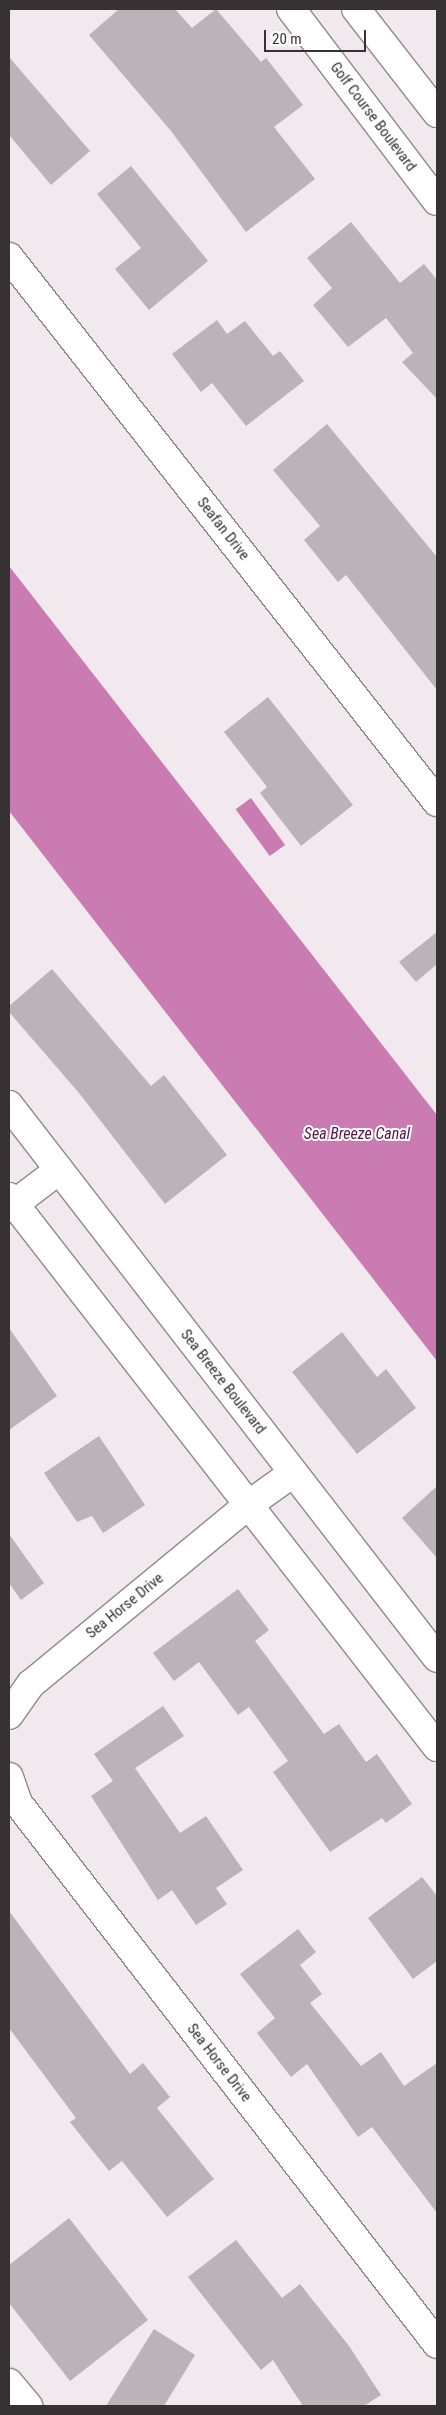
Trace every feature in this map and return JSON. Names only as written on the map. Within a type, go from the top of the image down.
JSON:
[{"type":"street","name":"Golf Course Boulevard","points":[[292,9],[437,201]]},
{"type":"street","points":[[356,9],[437,113]]},
{"type":"street","name":"Seafan Drive","points":[[9,257],[437,802]]},
{"type":"street","name":"Sea Breeze Boulevard","points":[[9,1105],[437,1658]]},
{"type":"street","points":[[59,1170],[10,1203],[437,1747]]},
{"type":"street","name":"Sea Horse Drive","points":[[9,1715],[31,1684],[248,1505],[293,1473]]},
{"type":"street","name":"Sea Horse Drive","points":[[9,1777],[18,1803],[437,2344]]},
{"type":"street","points":[[9,2383],[28,2406]]},
{"type":"water","name":"Sea Breeze Canal","points":[[9,566],[437,1115],[437,1361],[9,811]]},
{"type":"water","points":[[251,798],[285,845],[270,856],[236,809]]},
{"type":"building","points":[[119,9],[175,9],[192,28],[216,9],[261,62],[266,58],[303,105],[274,127],[315,179],[246,232],[171,131],[89,35]]},
{"type":"building","points":[[9,57],[90,151],[51,185],[9,135]]},
{"type":"building","points":[[131,166],[208,261],[149,310],[115,269],[141,248],[97,194]]},
{"type":"building","points":[[351,222],[400,283],[424,264],[437,280],[437,399],[402,362],[413,353],[386,318],[348,347],[313,305],[332,288],[307,258]]},
{"type":"building","points":[[217,320],[227,334],[245,321],[273,356],[280,351],[304,381],[246,426],[212,383],[201,392],[172,354]]},
{"type":"building","points":[[327,424],[437,557],[437,690],[346,575],[338,582],[304,540],[320,526],[273,470]]},
{"type":"building","points":[[268,697],[353,805],[301,846],[260,793],[267,787],[224,732]]},
{"type":"building","points":[[437,932],[437,964],[416,982],[399,962]]},
{"type":"building","points":[[52,969],[151,1086],[164,1075],[227,1155],[165,1204],[79,1093],[9,1012],[9,1006]]},
{"type":"building","points":[[9,1328],[57,1396],[9,1430]]},
{"type":"building","points":[[342,1332],[377,1377],[386,1369],[416,1408],[357,1454],[292,1372]]},
{"type":"building","points":[[99,1436],[145,1505],[103,1533],[92,1516],[77,1522],[44,1473]]},
{"type":"building","points":[[437,1486],[437,1558],[402,1518]]},
{"type":"building","points":[[9,1534],[44,1583],[21,1600],[9,1583]]},
{"type":"building","points":[[238,1589],[269,1630],[255,1641],[324,1734],[339,1724],[366,1762],[377,1754],[412,1804],[386,1823],[382,1818],[330,1852],[273,1772],[288,1761],[249,1707],[238,1715],[199,1662],[174,1681],[153,1653]]},
{"type":"building","points":[[163,1706],[184,1736],[135,1768],[180,1833],[206,1816],[243,1870],[216,1888],[227,1904],[196,1925],[172,1890],[158,1900],[91,1796],[113,1781],[94,1754]]},
{"type":"building","points":[[422,1877],[437,1896],[437,1961],[413,1979],[368,1918]]},
{"type":"building","points":[[9,1911],[130,2074],[143,2063],[170,2097],[157,2108],[214,2179],[167,2217],[122,2161],[109,2171],[70,2122],[76,2118],[9,2028]]},
{"type":"building","points":[[298,1929],[316,1952],[300,1965],[322,1994],[310,2003],[361,2066],[381,2052],[404,2086],[437,2063],[437,2213],[372,2127],[358,2137],[307,2064],[291,2077],[257,2033],[275,2018],[240,1974]]},
{"type":"building","points":[[69,2218],[148,2320],[70,2381],[9,2303],[9,2265]]},
{"type":"building","points":[[236,2240],[282,2298],[300,2284],[349,2346],[381,2395],[364,2406],[303,2406],[273,2360],[261,2370],[188,2277]]},
{"type":"building","points":[[154,2329],[195,2355],[164,2406],[106,2406]]}]
